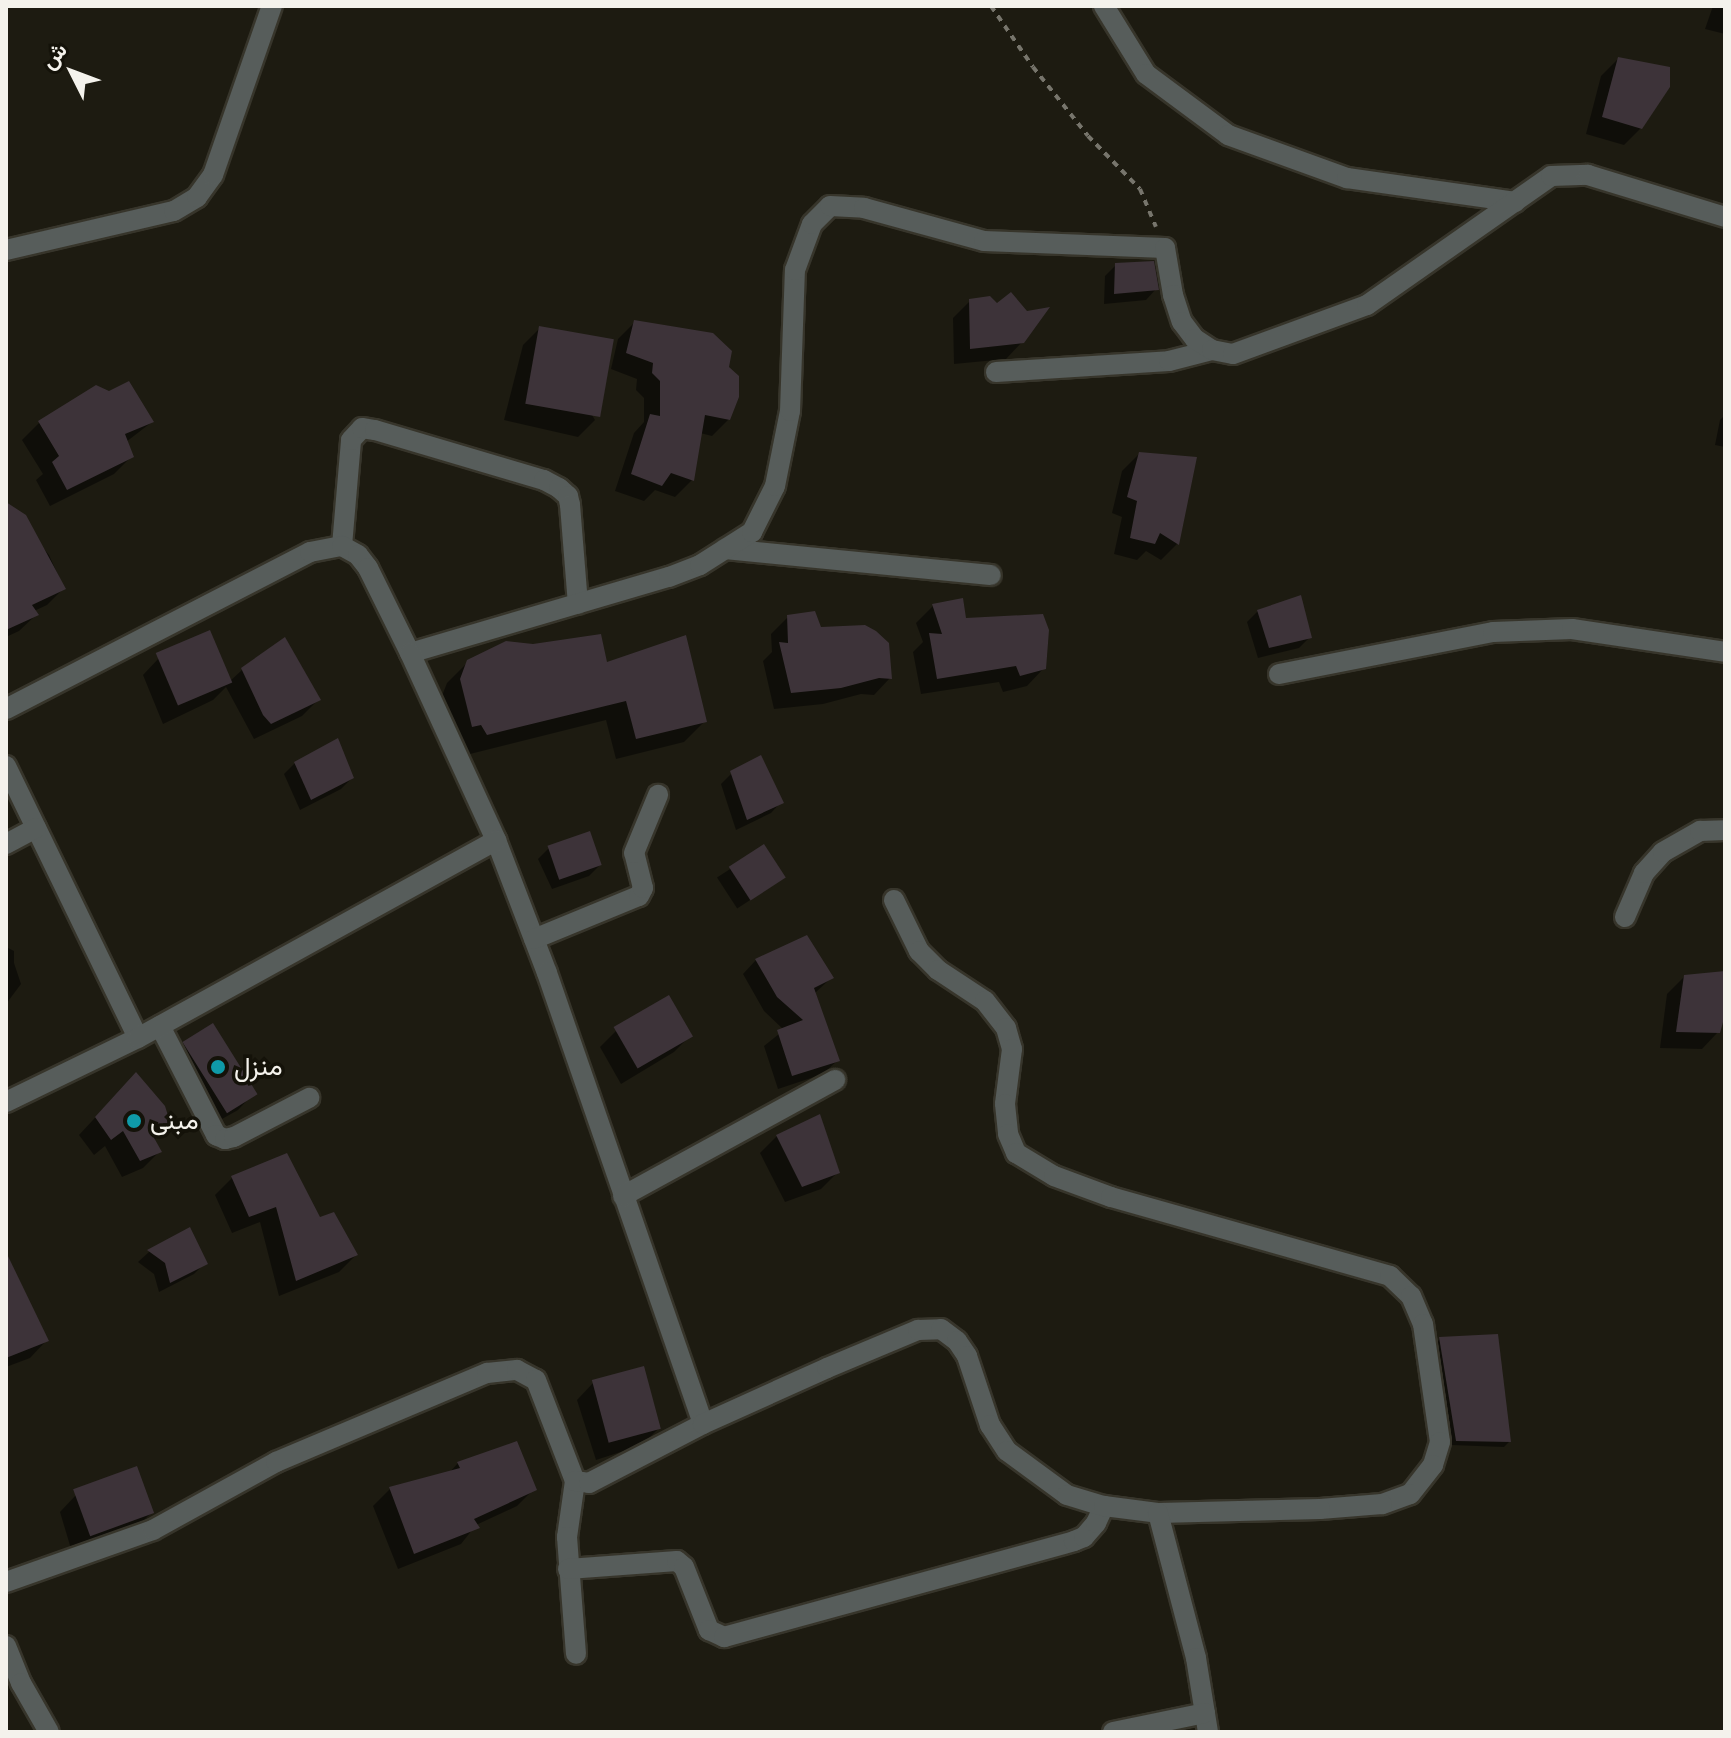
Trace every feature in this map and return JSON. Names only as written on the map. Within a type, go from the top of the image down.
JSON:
[{"type":"street","points":[[6,250],[174,211],[197,197],[213,175],[272,6]]},
{"type":"street","points":[[1104,6],[1146,74],[1189,109],[1228,135],[1347,178],[1515,202]]},
{"type":"street","points":[[410,653],[669,577],[700,565],[752,532],[775,486],[790,411],[795,270],[812,224],[830,206],[864,208],[984,241],[1165,248],[1173,295],[1182,322],[1195,339],[1212,350],[1233,354],[1367,305],[1551,176],[1588,175],[1725,217]]},
{"type":"street","points":[[996,372],[1169,361],[1212,350]]},
{"type":"street","points":[[342,546],[351,440],[362,428],[375,430],[544,480],[559,488],[568,496],[570,505],[578,604]]},
{"type":"street","points":[[6,709],[310,552],[342,546],[358,555],[368,568],[410,653],[496,840],[534,939],[703,1424]]},
{"type":"street","points":[[725,549],[991,575]]},
{"type":"street","points":[[1279,674],[1392,650],[1509,632],[1572,629],[1725,652]]},
{"type":"street","points":[[6,766],[138,1038]]},
{"type":"street","points":[[534,939],[639,896],[643,888],[634,853],[658,795]]},
{"type":"street","points":[[6,844],[36,828]]},
{"type":"street","points":[[1625,917],[1644,873],[1663,852],[1700,831],[1725,830]]},
{"type":"street","points":[[6,1102],[138,1038],[496,840]]},
{"type":"street","points":[[575,1481],[589,1483],[703,1424],[918,1330],[941,1329],[957,1341],[967,1356],[990,1425],[1007,1451],[1067,1495],[1104,1506],[1158,1513],[1320,1509],[1382,1504],[1410,1494],[1433,1465],[1440,1442],[1423,1324],[1411,1296],[1390,1276],[1111,1197],[1054,1176],[1016,1153],[1008,1134],[1005,1104],[1012,1049],[1006,1028],[985,1001],[938,970],[919,951],[894,900]]},
{"type":"street","points":[[160,1026],[216,1135],[225,1139],[234,1137],[309,1098]]},
{"type":"street","points":[[623,1196],[835,1080]]},
{"type":"street","points":[[6,1582],[153,1530],[276,1462],[487,1373],[517,1370],[536,1380],[575,1481],[567,1537],[576,1654]]},
{"type":"street","points":[[568,1569],[677,1561],[684,1567],[709,1630],[724,1637],[1074,1541],[1084,1537],[1096,1523],[1104,1506]]},
{"type":"street","points":[[1113,1732],[1206,1722],[1196,1658],[1158,1513]]},
{"type":"street","points":[[6,1646],[21,1683],[49,1732]]},
{"type":"path","points":[[991,6],[1033,67],[1088,136],[1140,189],[1165,248]]},
{"type":"building","points":[[1618,57],[1670,67],[1670,87],[1642,129],[1602,117]]},
{"type":"building","points":[[1154,261],[1159,290],[1114,294],[1115,263]]},
{"type":"building","points":[[1011,292],[1027,311],[1050,307],[1024,343],[970,349],[969,299],[990,296],[997,303]]},
{"type":"building","points":[[634,320],[713,333],[732,351],[729,367],[739,376],[739,397],[730,420],[705,415],[694,481],[671,473],[662,486],[631,474],[650,414],[660,416],[660,381],[652,373],[653,363],[626,353]]},
{"type":"building","points":[[539,326],[614,339],[600,417],[525,404]]},
{"type":"building","points":[[129,381],[154,422],[125,434],[134,457],[67,490],[52,462],[59,456],[38,421],[96,385],[109,391]]},
{"type":"building","points":[[1139,452],[1197,457],[1179,545],[1160,533],[1155,544],[1130,538],[1137,501],[1127,497]]},
{"type":"building","points":[[6,502],[26,515],[66,589],[32,605],[39,615],[6,630]]},
{"type":"building","points":[[1301,595],[1312,638],[1269,648],[1257,610]]},
{"type":"building","points":[[963,598],[966,618],[1043,614],[1049,630],[1046,669],[1020,676],[1016,666],[937,679],[929,633],[942,634],[932,604]]},
{"type":"building","points":[[815,611],[821,627],[865,625],[876,631],[889,643],[892,679],[879,678],[841,688],[791,693],[779,642],[788,643],[787,615]]},
{"type":"building","points":[[210,630],[232,682],[178,706],[156,653]]},
{"type":"building","points":[[601,634],[607,662],[686,635],[707,722],[636,739],[626,701],[487,735],[481,725],[472,727],[460,679],[467,660],[506,641],[533,644]]},
{"type":"building","points":[[285,637],[321,700],[271,724],[263,715],[241,668]]},
{"type":"building","points":[[338,738],[354,778],[311,800],[294,762]]},
{"type":"building","points":[[761,755],[784,803],[747,820],[730,771]]},
{"type":"building","points":[[590,831],[602,865],[559,880],[547,846]]},
{"type":"building","points":[[764,844],[786,878],[751,900],[729,867]]},
{"type":"building","points":[[807,935],[834,978],[814,988],[840,1061],[792,1076],[777,1030],[803,1020],[777,997],[755,959]]},
{"type":"building","points":[[1725,971],[1725,1015],[1720,1033],[1676,1032],[1684,975]]},
{"type":"building","points":[[669,995],[693,1037],[638,1069],[614,1027]]},
{"type":"building","name":"منزل","points":[[213,1023],[258,1094],[227,1113],[182,1042]]},
{"type":"building","name":"مبنى","points":[[136,1072],[165,1106],[171,1125],[153,1136],[162,1152],[140,1161],[123,1131],[111,1140],[95,1117]]},
{"type":"building","points":[[820,1114],[840,1173],[802,1187],[776,1135]]},
{"type":"building","points":[[287,1153],[320,1217],[334,1212],[358,1255],[296,1281],[276,1207],[249,1217],[231,1176]]},
{"type":"building","points":[[190,1227],[208,1264],[170,1283],[165,1263],[147,1250]]},
{"type":"building","points":[[6,1252],[49,1341],[6,1358]]},
{"type":"building","points":[[1498,1334],[1511,1442],[1456,1441],[1439,1337]]},
{"type":"building","points":[[644,1366],[661,1429],[609,1443],[592,1380]]},
{"type":"building","points":[[517,1441],[537,1490],[474,1519],[480,1528],[414,1554],[389,1487],[460,1468],[457,1462]]},
{"type":"building","points":[[137,1466],[154,1513],[90,1536],[73,1489]]},
{"type":"place","name":"منزل","points":[[218,1067]]},
{"type":"place","name":"مبنى","points":[[134,1121]]}]
